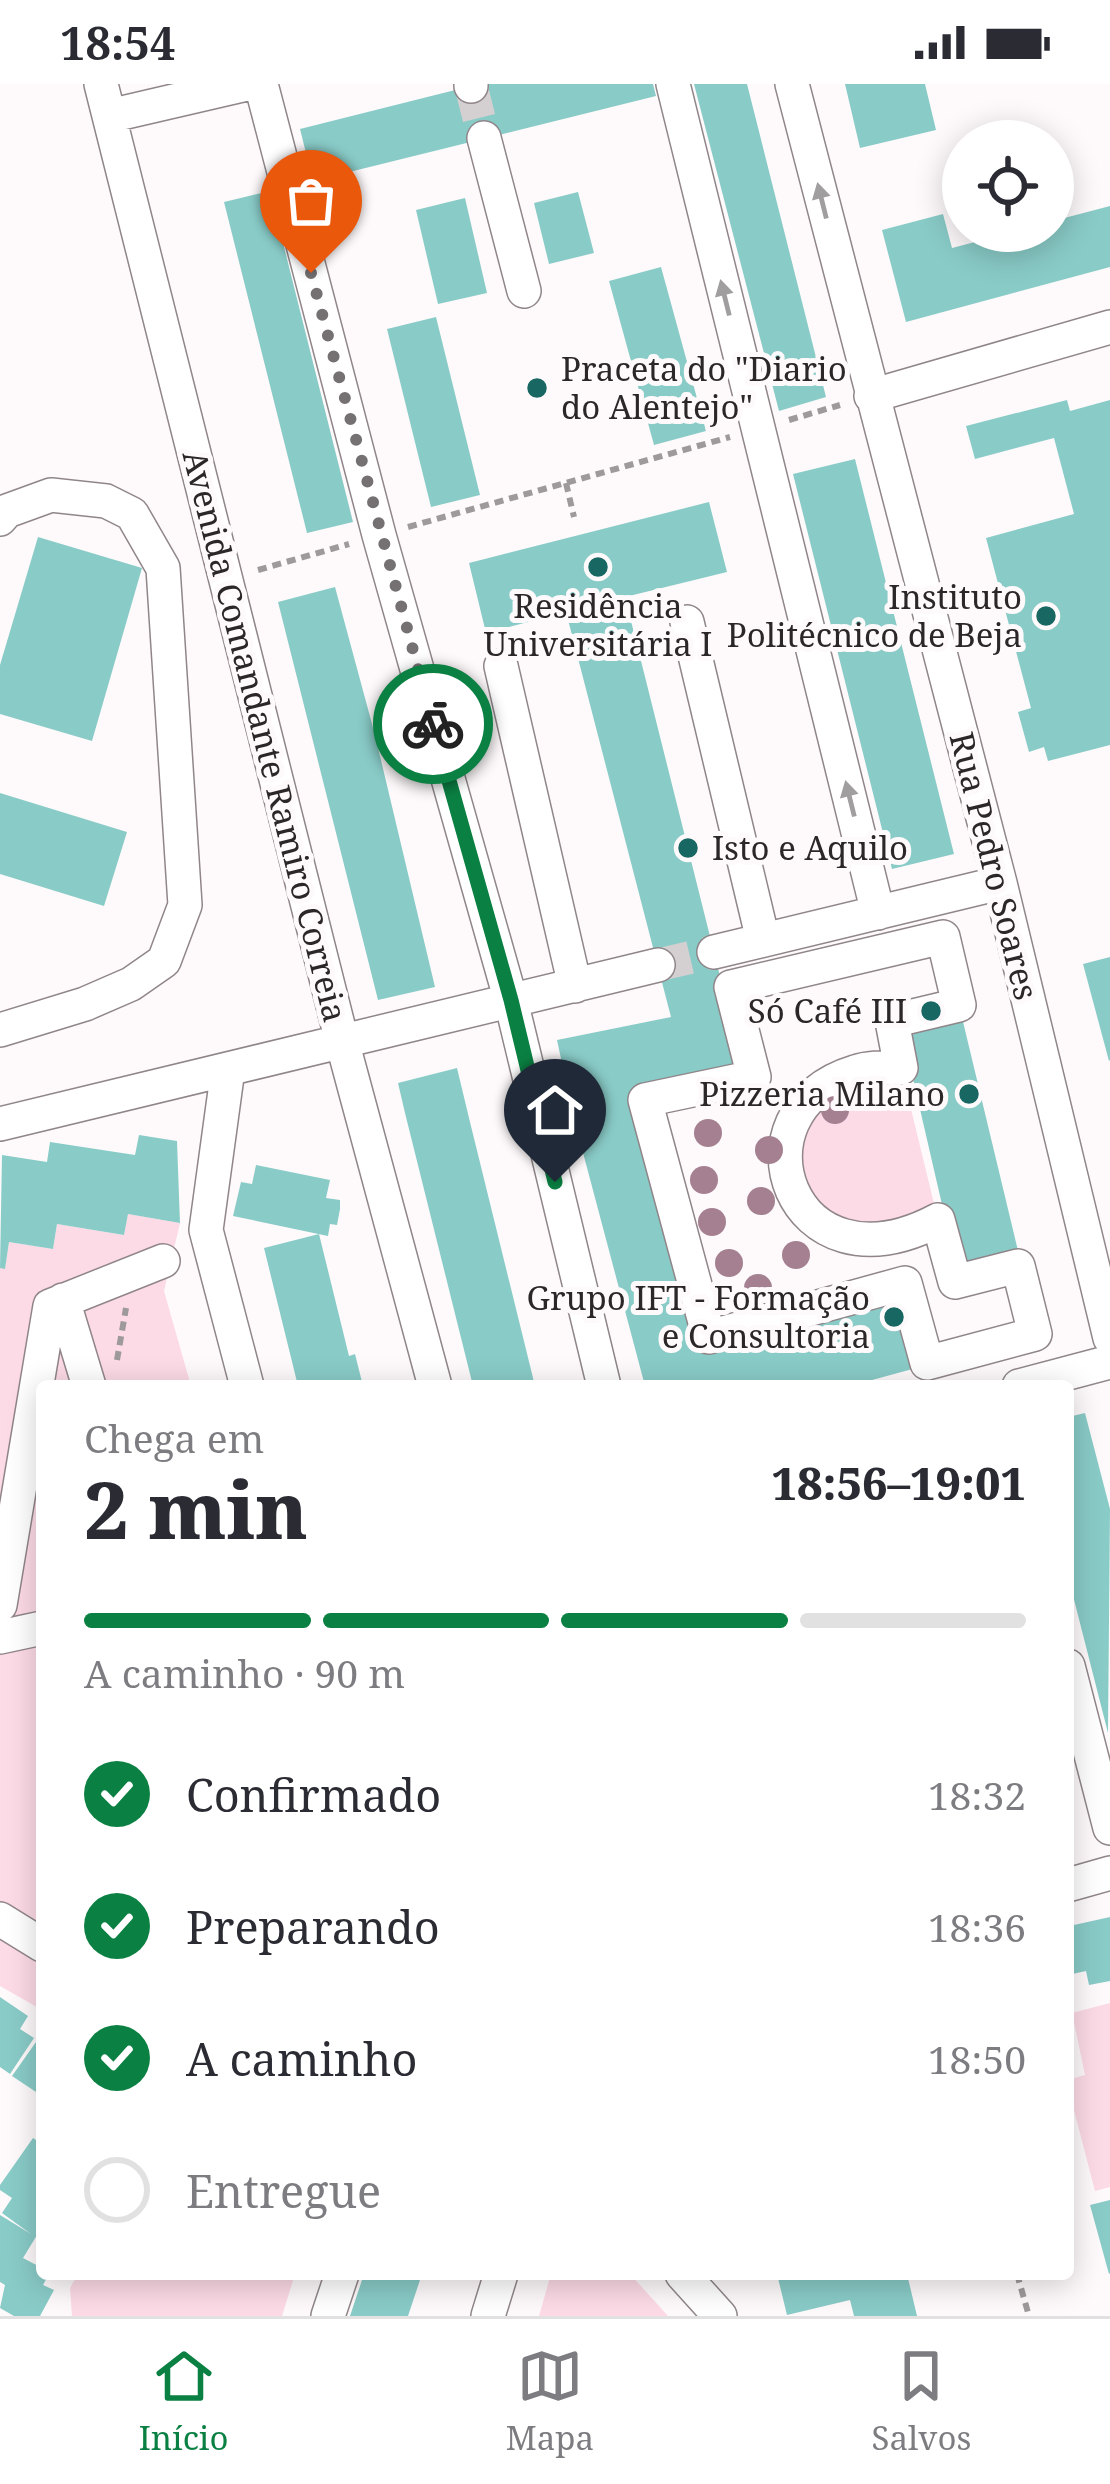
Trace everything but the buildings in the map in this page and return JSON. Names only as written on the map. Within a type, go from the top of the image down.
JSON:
[{"type":"street","points":[[105,100],[248,84]]},
{"type":"street","points":[[261,84],[379,535],[511,1000],[603,1380]]},
{"type":"street","points":[[673,84],[878,913]]},
{"type":"street","name":"Rua Pedro Soares","points":[[792,84],[1000,883],[1110,1338]]},
{"type":"street","name":"Avenida Comandante Ramiro Correia","points":[[105,100],[432,1380]]},
{"type":"street","points":[[484,138],[524,291]]},
{"type":"street","points":[[872,396],[1110,327]]},
{"type":"street","points":[[0,519],[51,495],[106,501],[132,514],[163,568],[185,905],[164,961],[86,1004],[0,1030]]},
{"type":"street","points":[[687,622],[763,940]]},
{"type":"street","points":[[501,666],[574,986]]},
{"type":"street","points":[[714,952],[1000,883]]},
{"type":"street","points":[[943,937],[959,1005],[892,1021],[901,1067],[861,1070],[840,1077],[812,1096],[794,1119],[787,1165],[787,1181],[796,1203],[823,1227],[881,1241],[909,1235],[938,1220],[955,1282],[1018,1266],[1035,1334],[927,1363],[905,1283],[709,1337],[645,1100],[754,1077],[731,987],[943,937]]},
{"type":"street","points":[[0,1124],[658,965]]},
{"type":"street","points":[[228,1069],[206,1230],[246,1380]]},
{"type":"street","points":[[38,1380],[50,1306],[163,1261]]},
{"type":"street","points":[[63,1300],[87,1380]]},
{"type":"street","points":[[1042,1380],[1110,1362]]},
{"type":"street","points":[[0,1605],[36,1390]]},
{"type":"street","points":[[0,1637],[36,1629]]},
{"type":"street","points":[[1074,1689],[1110,1828]]},
{"type":"street","points":[[1074,1883],[1110,1873]]},
{"type":"street","points":[[0,1919],[36,1941]]},
{"type":"street","points":[[328,2316],[340,2280]]},
{"type":"street","points":[[488,2316],[499,2280]]},
{"type":"street","points":[[687,2280],[720,2316]]},
{"type":"path","points":[[226,579],[872,396]]},
{"type":"path","points":[[566,483],[574,517]]},
{"type":"path","points":[[117,1362],[129,1292],[125,1275]]},
{"type":"path","points":[[1019,2280],[1029,2316]]},
{"type":"shaded area","points":[[901,1068],[938,1220],[823,1227],[787,1148],[794,1119]]},
{"type":"shaded area","points":[[128,1214],[180,1223],[164,1291],[189,1380],[36,1380],[36,2007],[0,1986],[0,1268],[5,1268],[9,1242],[53,1249],[57,1224],[124,1235]]},
{"type":"shaded area","points":[[1110,2003],[1110,2187],[1095,2191],[1074,2110],[1074,2078],[1085,2075],[1074,2012]]},
{"type":"shaded area","points":[[75,2280],[293,2280],[282,2316],[72,2316],[70,2288]]},
{"type":"shaded area","points":[[549,2280],[635,2280],[668,2316],[539,2316]]},
{"type":"tunnel","points":[[471,86],[484,138]]},
{"type":"tunnel","points":[[658,965],[714,952]]},
{"type":"way so far","points":[[311,273],[433,724]]},
{"type":"place","name":"Praceta do \"Diario do Alentejo\"","points":[[537,388]]},
{"type":"place","name":"Residência Universitária I","points":[[598,567]]},
{"type":"place","name":"Instituto Politécnico de Beja","points":[[1046,616]]},
{"type":"place","name":"Isto e Aquilo","points":[[688,848]]},
{"type":"place","name":"Só Café III","points":[[931,1011]]},
{"type":"place","name":"Pizzeria Milano","points":[[969,1094]]},
{"type":"place","name":"Grupo IFT - Formação e Consultoria","points":[[894,1317]]},
{"type":"route","points":[[433,724],[511,1000],[555,1182]]}]
